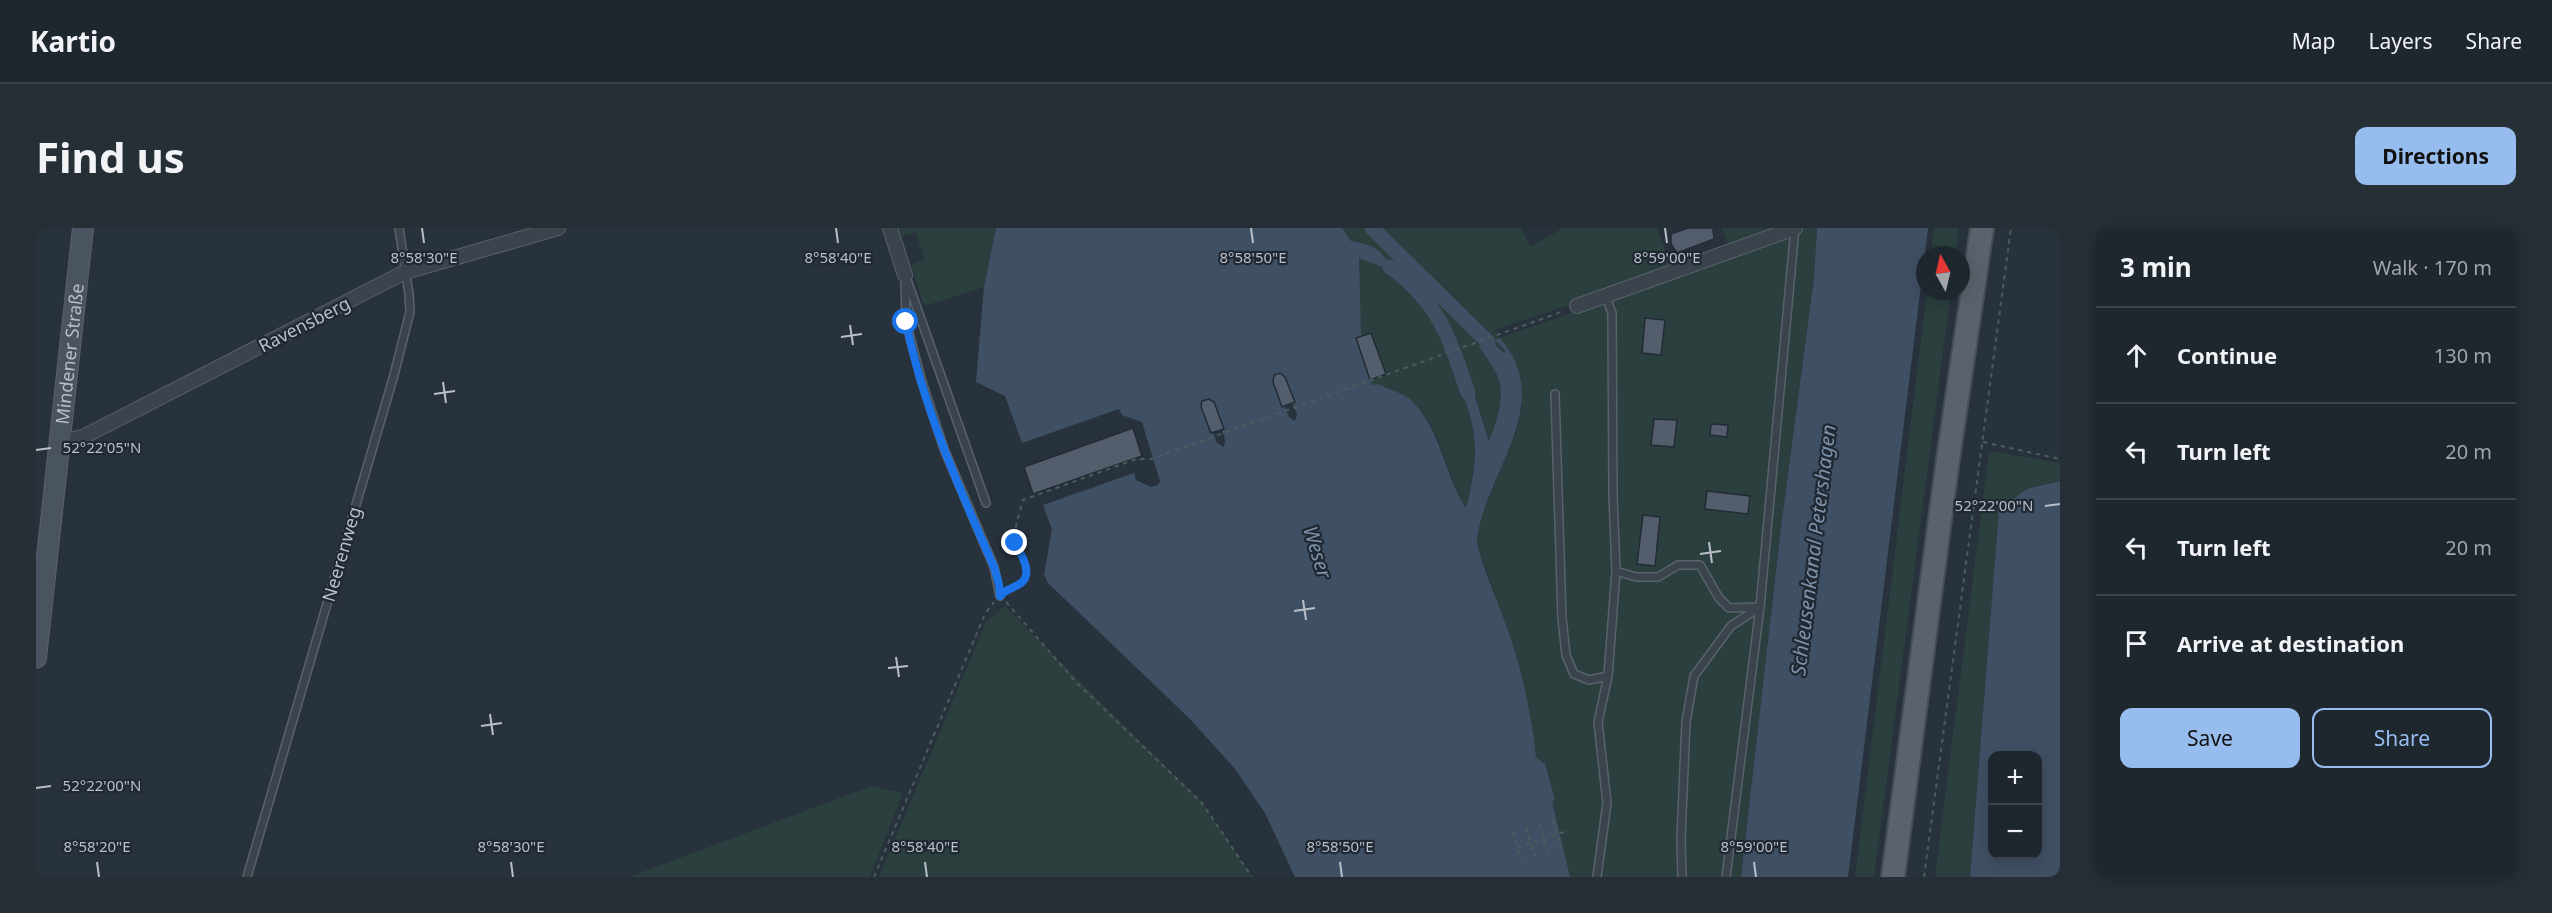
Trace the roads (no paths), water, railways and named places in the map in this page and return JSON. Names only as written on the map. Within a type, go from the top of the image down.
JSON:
[{"type":"main road","points":[[1893,877],[1945,478],[1982,228]]},
{"type":"street","name":"Mindener Straße","points":[[36,658],[83,228]]},
{"type":"street","name":"Ravensberg","points":[[58,442],[83,437],[405,272],[558,228]]},
{"type":"street","points":[[890,228],[905,275]]},
{"type":"street","points":[[1577,306],[1795,228]]},
{"type":"lane","name":"Neerenweg","points":[[247,877],[394,375],[410,312],[399,228]]},
{"type":"lane","points":[[1726,877],[1760,607],[1795,228]]},
{"type":"lane","points":[[905,275],[986,502]]},
{"type":"lane","points":[[905,275],[906,322],[922,382],[944,449],[994,567],[1000,596]]},
{"type":"lane","points":[[1597,877],[1607,803],[1598,722],[1608,676],[1617,571],[1613,495],[1612,313],[1606,297]]},
{"type":"lane","points":[[1555,394],[1562,618],[1566,656],[1574,674],[1589,681],[1608,676]]},
{"type":"lane","points":[[1617,571],[1636,577],[1658,577],[1678,565],[1700,566],[1719,598],[1729,608],[1760,607]]},
{"type":"lane","points":[[1682,877],[1681,838],[1686,722],[1694,676],[1731,626],[1760,607]]},
{"type":"water","name":"Weser","points":[[996,228],[1342,228],[1351,241],[1379,251],[1390,267],[1384,268],[1359,258],[1361,336],[1356,339],[1372,385],[1378,384],[1404,395],[1421,412],[1436,438],[1465,507],[1474,471],[1474,438],[1466,402],[1449,356],[1464,394],[1473,391],[1461,352],[1489,441],[1497,417],[1501,391],[1497,375],[1479,346],[1491,341],[1504,353],[1506,351],[1495,340],[1500,338],[1516,363],[1522,388],[1520,413],[1513,438],[1483,514],[1477,539],[1485,569],[1518,663],[1529,710],[1536,757],[1545,764],[1555,800],[1552,801],[1570,877],[1295,877],[1265,813],[1235,769],[1190,719],[1048,583],[1044,575],[1052,529],[1043,505],[1134,473],[1136,480],[1151,487],[1158,485],[1160,481],[1142,422],[1122,415],[1119,409],[1022,443],[1005,396],[976,382],[984,287]],"holes":[[[1280,373],[1285,377],[1295,402],[1292,403],[1297,414],[1295,421],[1289,417],[1284,406],[1282,407],[1273,382],[1274,375]],[[1208,399],[1214,402],[1225,440],[1224,447],[1217,443],[1213,432],[1210,433],[1201,407],[1202,401]]]},
{"type":"water","name":"Schleusenkanal Petershagen","points":[[1817,228],[1928,228],[1926,246],[1916,246],[1916,300],[1919,300],[1848,877],[1741,877],[1781,527],[1814,278]]},
{"type":"water","points":[[2060,481],[2060,877],[1970,877],[1999,509],[2027,489]]},
{"type":"waterway","points":[[1372,228],[1488,342]]},
{"type":"waterway","points":[[1390,267],[1407,280],[1432,308],[1448,338],[1468,393]]}]
